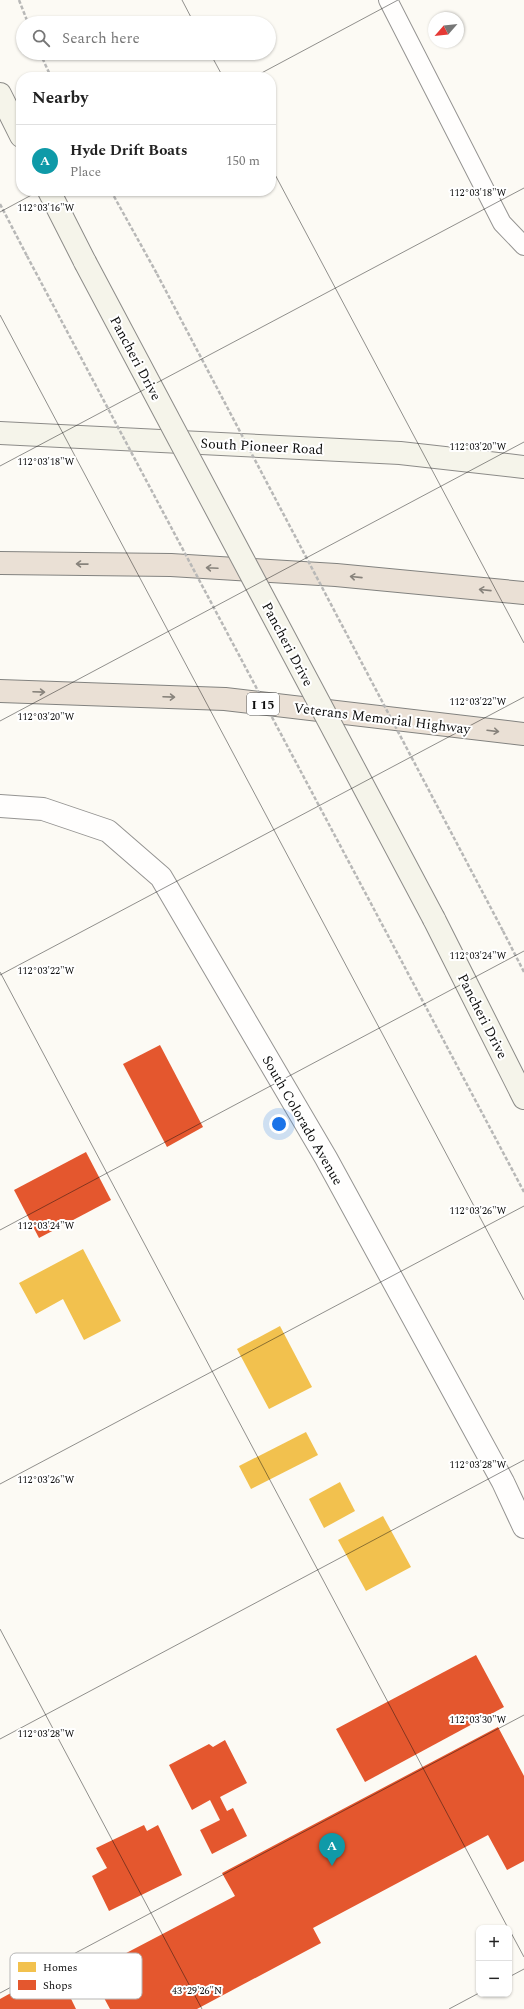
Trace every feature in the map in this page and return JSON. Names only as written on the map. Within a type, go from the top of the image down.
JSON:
[{"type":"highway","points":[[0,564],[179,566],[336,575],[524,594]]},
{"type":"highway","name":"Veterans Memorial Highway","points":[[0,691],[225,699],[524,734]]},
{"type":"main road","points":[[0,94],[16,126]]},
{"type":"main road","name":"Pancheri Drive","points":[[52,196],[85,262],[434,919],[524,1098]]},
{"type":"main road","name":"South Pioneer Road","points":[[0,433],[400,453],[524,467]]},
{"type":"street","name":"South Colorado Avenue","points":[[0,806],[43,809],[108,831],[161,877],[326,1158],[499,1476],[524,1527]]},
{"type":"lane","points":[[388,0],[502,223],[524,246]]},
{"type":"path","points":[[19,0],[25,16]]},
{"type":"path","points":[[43,60],[49,72]]},
{"type":"path","points":[[114,196],[157,274],[524,972]]},
{"type":"path","points":[[0,204],[524,1192]]},
{"type":"building: Homes","points":[[83,1249],[121,1321],[84,1340],[63,1299],[36,1314],[19,1283]]},
{"type":"building: Homes","points":[[280,1326],[312,1387],[269,1409],[237,1349]]},
{"type":"building: Homes","points":[[306,1432],[318,1455],[251,1489],[239,1466]]},
{"type":"building: Homes","points":[[340,1482],[355,1511],[324,1528],[309,1499]]},
{"type":"building: Homes","points":[[383,1516],[411,1567],[366,1591],[338,1540]]},
{"type":"building: Shops","points":[[160,1045],[203,1127],[167,1147],[123,1064]]},
{"type":"building: Shops","points":[[86,1152],[111,1200],[39,1238],[14,1190]]},
{"type":"building: Shops","points":[[476,1655],[504,1707],[365,1782],[336,1729]]},
{"type":"building: Shops","points":[[498,1727],[524,1776],[524,1861],[507,1870],[488,1835],[313,1928],[321,1943],[197,2009],[110,2009],[105,1999],[142,1999],[142,1953],[126,1953],[235,1896],[222,1873]]},
{"type":"building: Shops","points":[[225,1740],[247,1783],[220,1797],[227,1811],[233,1808],[247,1836],[212,1854],[200,1830],[220,1820],[210,1800],[192,1810],[169,1765],[209,1744],[213,1747]]},
{"type":"building: Shops","points":[[144,1825],[147,1831],[158,1825],[182,1875],[109,1911],[92,1876],[107,1868],[96,1848]]},
{"type":"building: Shops","points":[[10,1993],[10,1999],[71,1999],[76,2009],[0,2009],[0,1999]]},
{"type":"place","name":"Hyde Drift Boats","points":[[332,1866]]}]
